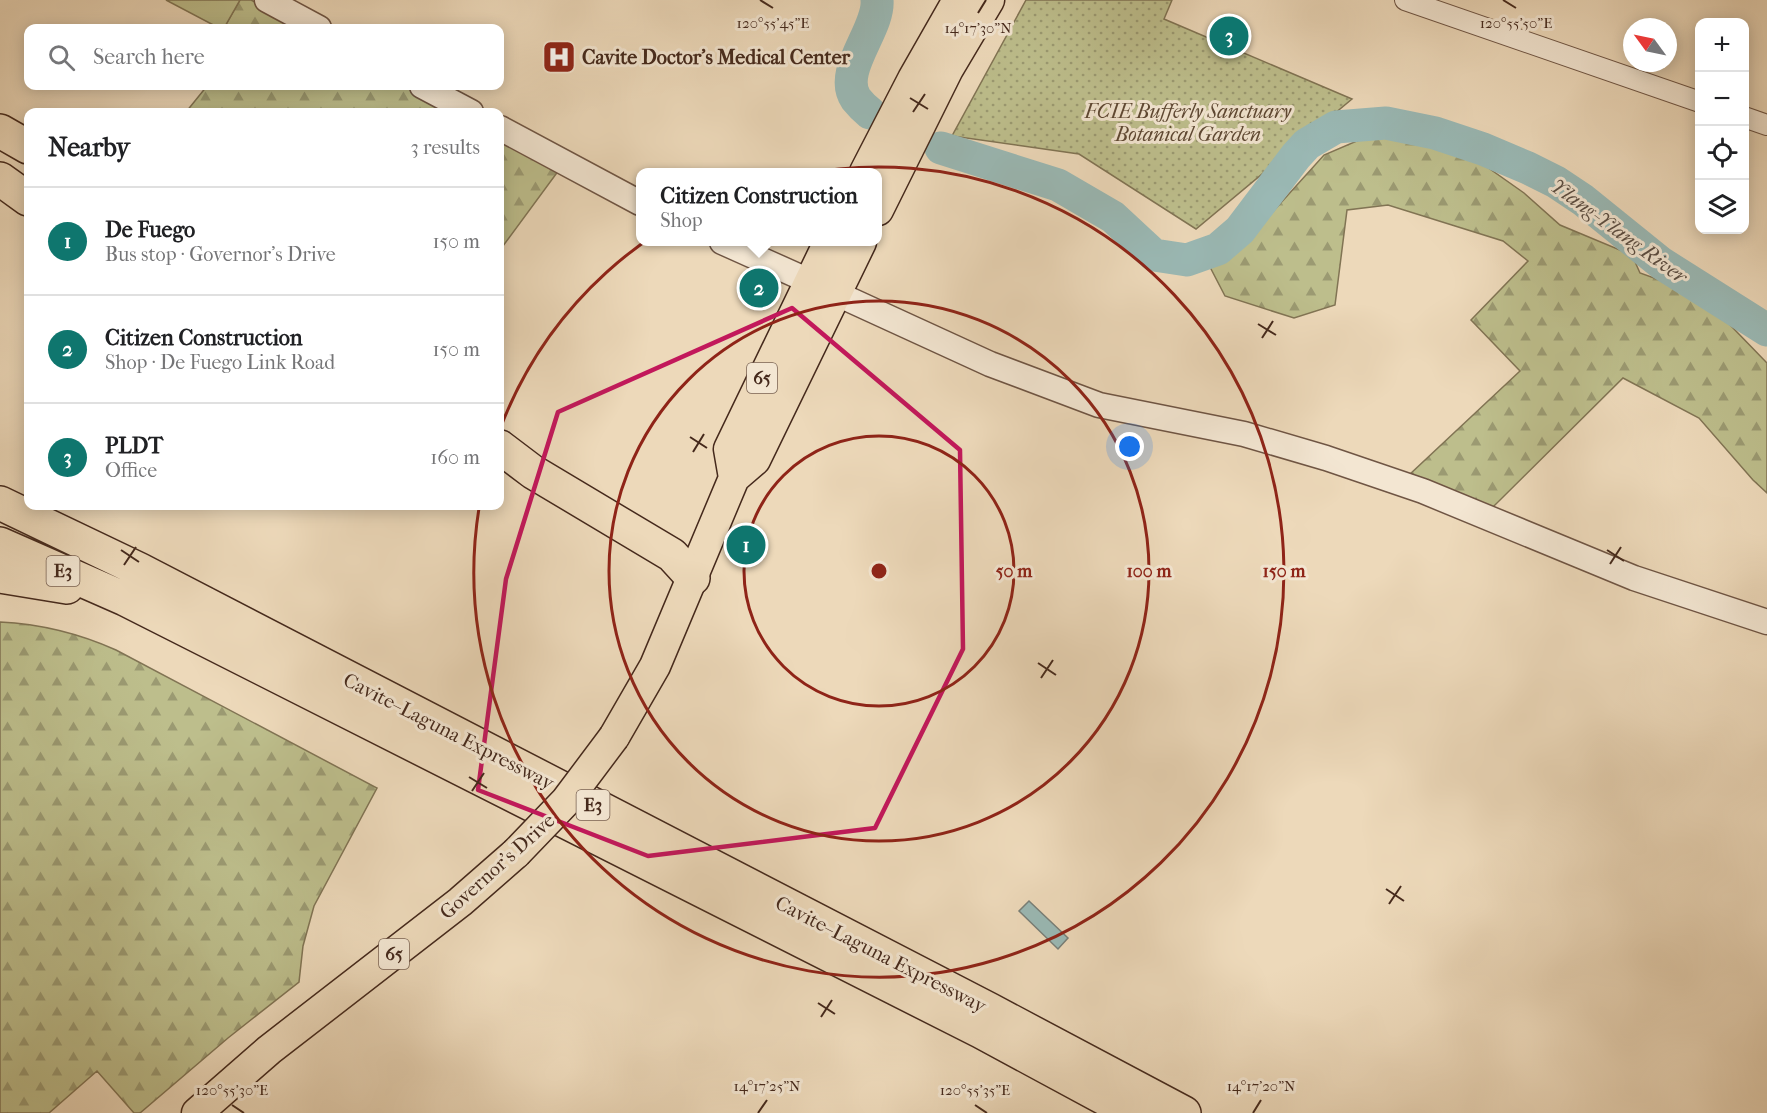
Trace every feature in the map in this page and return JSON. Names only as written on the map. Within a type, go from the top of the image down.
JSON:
[{"type":"highway","points":[[0,130],[24,145]]},
{"type":"highway","points":[[0,179],[24,197]]},
{"type":"highway","points":[[504,450],[533,471],[672,555],[693,578]]},
{"type":"highway","points":[[504,477],[665,571],[693,578]]},
{"type":"highway","name":"Cavite–Laguna Expressway","points":[[0,503],[150,576],[990,1010],[1184,1113]]},
{"type":"highway","name":"Cavite–Laguna Expressway","points":[[0,544],[125,599],[980,1031],[1132,1113]]},
{"type":"highway","points":[[0,576],[125,599]]},
{"type":"main road","points":[[882,179],[925,85],[958,0]]},
{"type":"main road","points":[[925,85],[989,0]]},
{"type":"main road","name":"Governor's Drive","points":[[197,1113],[269,1050],[452,908],[516,854],[572,794],[614,737],[655,666],[734,478],[755,460],[822,287],[828,246]]},
{"type":"main road","name":"Governor's Drive","points":[[822,287],[858,246]]},
{"type":"street","points":[[267,0],[312,24]]},
{"type":"street","points":[[1405,0],[1695,100]]},
{"type":"street","points":[[430,90],[463,108]]},
{"type":"street","points":[[1749,119],[1767,125]]},
{"type":"street","points":[[504,130],[636,201]]},
{"type":"street","points":[[731,246],[990,364],[1099,405],[1244,434],[1326,458],[1423,491],[1634,578],[1767,622]]},
{"type":"highlighted area","points":[[792,308],[960,450],[963,649],[875,828],[648,856],[478,790],[506,579],[558,412]]},
{"type":"green space","points":[[166,0],[240,0],[226,24],[211,24]]},
{"type":"green space","points":[[240,0],[251,0],[298,24],[226,24]]},
{"type":"green space","name":"FCIE Bufferly Sanctuary Botanical Garden","points":[[1026,0],[1172,0],[1164,19],[1352,99],[1196,229],[1079,154],[952,136]]},
{"type":"green space","points":[[204,90],[416,90],[449,108],[189,108]]},
{"type":"green space","points":[[1366,137],[1436,139],[1460,148],[1524,193],[1560,225],[1632,255],[1640,273],[1701,295],[1767,363],[1767,493],[1699,418],[1623,378],[1493,507],[1408,476],[1520,371],[1471,320],[1528,261],[1503,241],[1388,205],[1347,210],[1335,305],[1294,318],[1225,296],[1210,267],[1250,237],[1324,155]]},
{"type":"green space","points":[[504,138],[559,170],[504,245]]},
{"type":"green space","points":[[0,622],[60,630],[116,650],[377,788],[314,906],[303,946],[299,982],[228,1038],[140,1113],[134,1113],[97,1071],[49,1113],[0,1113]]},
{"type":"water","points":[[1029,901],[1068,938],[1058,949],[1019,911]]},
{"type":"waterway","name":"Ylang-Ylang River","points":[[870,113],[856,99],[852,88],[852,76],[855,63],[872,24],[877,0]]},
{"type":"waterway","name":"Ylang-Ylang River","points":[[941,148],[1058,185],[1113,217],[1154,255],[1187,260],[1218,249],[1240,230],[1307,144],[1336,127],[1386,123],[1435,133],[1483,149],[1556,182],[1583,200],[1661,263],[1767,330]]},
{"type":"place","name":"PLDT","points":[[1229,36]]},
{"type":"place","name":"Cavite Doctor's Medical Center","points":[[559,57]]},
{"type":"place","name":"Citizen Construction","points":[[759,288]]},
{"type":"place","name":"De Fuego","points":[[746,545]]}]
